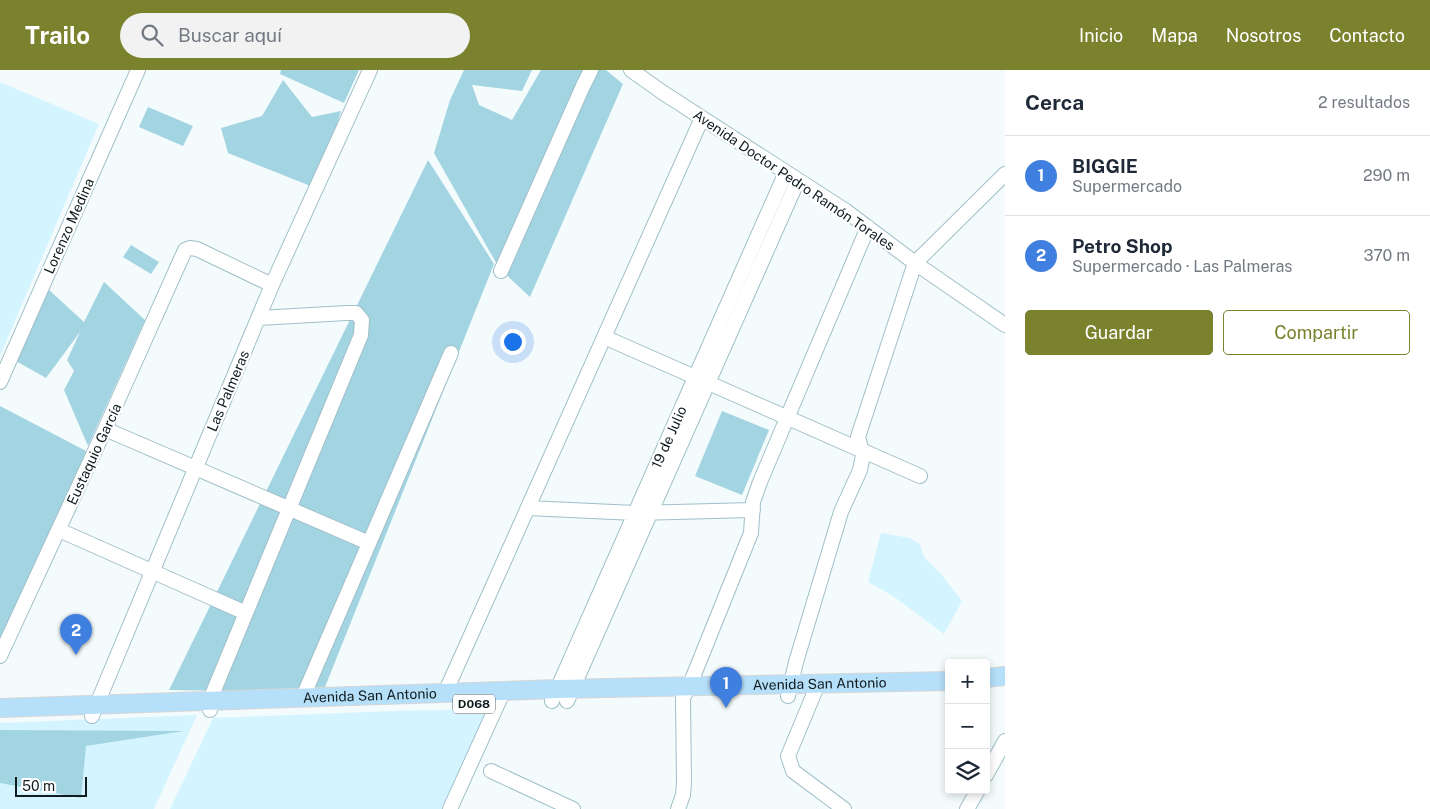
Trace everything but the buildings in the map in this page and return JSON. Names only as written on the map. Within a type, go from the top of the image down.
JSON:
[{"type":"main road","points":[[990,678],[1005,676]]},
{"type":"main road","name":"Avenida San Antonio","points":[[817,690],[945,681]]},
{"type":"main road","points":[[990,688],[1005,687]]},
{"type":"main road","name":"Avenida San Antonio","points":[[0,718],[94,710],[210,705],[789,690],[945,691]]},
{"type":"main road","name":"Avenida San Antonio","points":[[210,705],[302,699],[445,694],[501,698]]},
{"type":"main road","name":"Avenida San Antonio","points":[[0,708],[94,710]]},
{"type":"street","name":"Lorenzo Medina","points":[[0,382],[138,70]]},
{"type":"street","name":"Las Palmeras","points":[[94,710],[272,285],[370,70]]},
{"type":"street","points":[[501,271],[591,70]]},
{"type":"street","name":"Avenida Doctor Pedro Ramón Torales","points":[[631,70],[868,227],[915,263],[1005,324]]},
{"type":"street","points":[[445,694],[702,118]]},
{"type":"street","name":"19 de Julio","points":[[562,696],[651,513],[702,380],[786,172]]},
{"type":"street","points":[[789,690],[841,512],[860,470],[863,455],[858,437],[915,263],[1005,174]]},
{"type":"street","name":"19 de Julio","points":[[562,696],[636,513],[798,180]]},
{"type":"street","points":[[678,809],[683,795],[684,782],[686,692],[751,533],[753,502],[760,482],[868,227]]},
{"type":"street","name":"Eustaquio García","points":[[0,656],[106,429],[185,250],[190,248],[197,249],[272,285]]},
{"type":"street","points":[[210,705],[361,335],[362,320],[356,313],[259,318]]},
{"type":"street","points":[[604,337],[920,476]]},
{"type":"street","points":[[302,699],[451,353]]},
{"type":"street","points":[[106,429],[194,469],[369,543]]},
{"type":"street","points":[[528,508],[636,513],[753,510]]},
{"type":"street","points":[[59,530],[246,613]]},
{"type":"street","points":[[817,690],[788,756],[789,763],[793,770],[844,809]]},
{"type":"street","points":[[450,809],[501,698]]},
{"type":"street","points":[[990,768],[1005,741]]},
{"type":"street","points":[[491,772],[573,809]]},
{"type":"street","points":[[967,809],[976,794]]},
{"type":"shaded area","points":[[281,70],[359,70],[344,103],[280,74]]},
{"type":"shaded area","points":[[464,70],[532,70],[522,91],[472,85],[479,105],[512,120],[541,70],[606,70],[623,84],[530,297],[499,268],[434,153],[450,100]]},
{"type":"shaded area","points":[[283,80],[312,117],[341,111],[318,189],[228,153],[221,128],[262,116]]},
{"type":"shaded area","points":[[0,82],[99,124],[0,356]]},
{"type":"shaded area","points":[[148,107],[193,126],[183,146],[139,127]]},
{"type":"shaded area","points":[[428,160],[494,264],[323,692],[169,690]]},
{"type":"shaded area","points":[[131,245],[159,262],[151,274],[123,257]]},
{"type":"shaded area","points":[[104,282],[145,320],[88,446],[64,390],[74,371],[67,360],[80,332],[46,378],[14,360],[48,289],[84,322]]},
{"type":"shaded area","points":[[0,406],[88,452],[0,642]]},
{"type":"shaded area","points":[[722,411],[769,430],[742,495],[695,476]]},
{"type":"shaded area","points":[[881,533],[910,538],[920,544],[924,557],[941,574],[962,601],[944,634],[893,596],[868,582]]},
{"type":"shaded area","points":[[491,709],[447,809],[170,809],[213,718]]},
{"type":"shaded area","points":[[197,715],[154,809],[0,809],[0,723]]},
{"type":"shaded area","points":[[0,730],[184,731],[86,746],[81,798],[0,783]]},
{"type":"place","name":"Petro Shop","points":[[76,655]]},
{"type":"place","name":"BIGGIE","points":[[726,708]]}]
